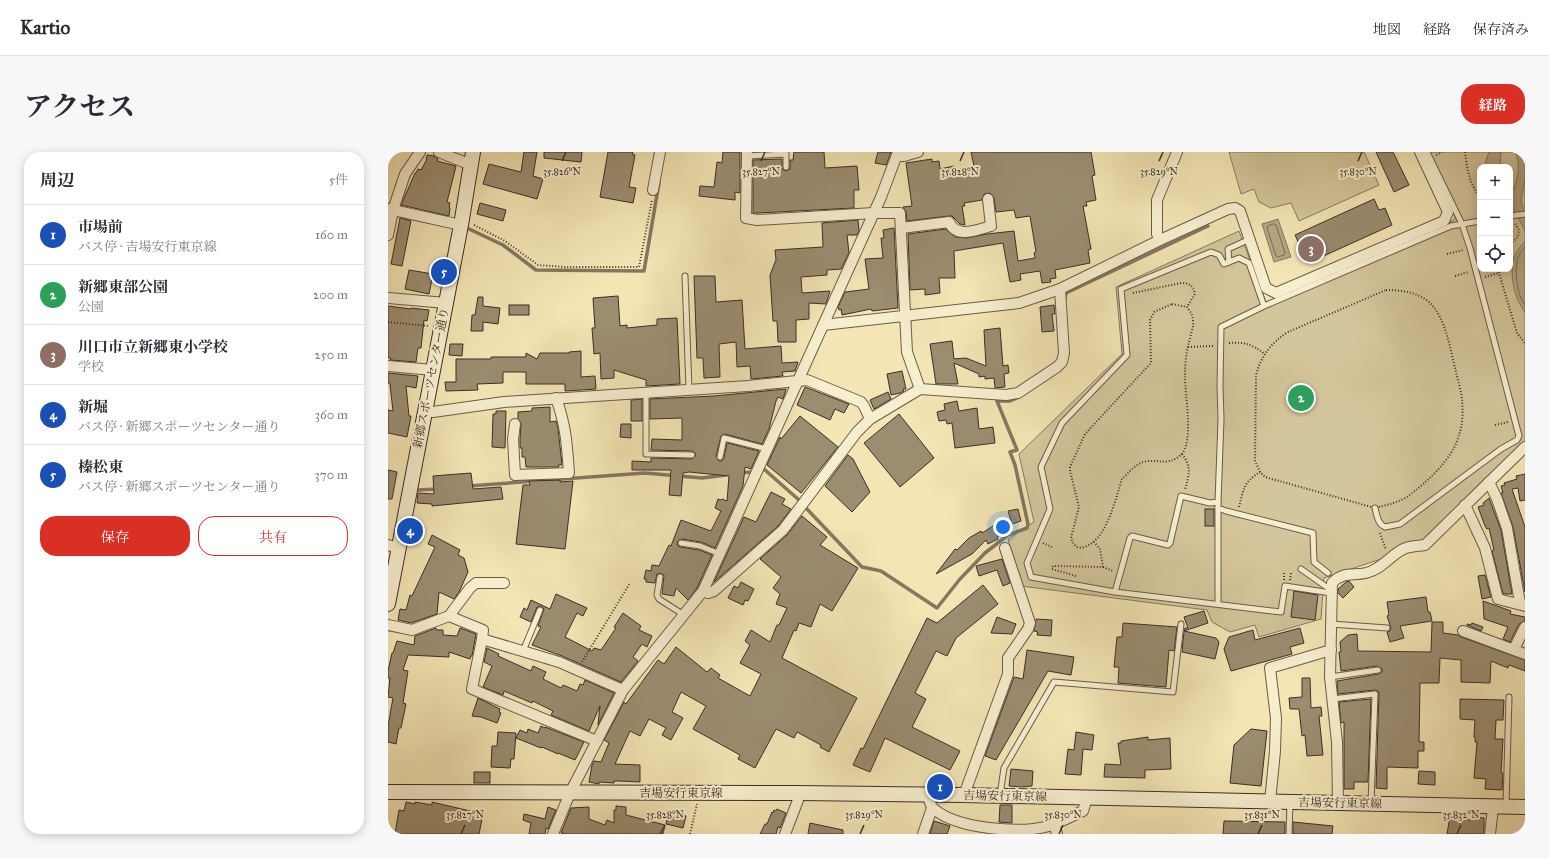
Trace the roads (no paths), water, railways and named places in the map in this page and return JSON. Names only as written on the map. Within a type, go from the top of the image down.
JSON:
[{"type":"main road","name":"新郷スポーツセンター通り","points":[[388,604],[393,546],[425,411],[442,327],[472,158]]},
{"type":"main road","name":"吉場安行東京線","points":[[388,792],[798,793],[930,802],[964,795],[1525,808]]},
{"type":"street","points":[[388,235],[390,209],[405,174],[420,152]]},
{"type":"street","points":[[439,152],[472,158]]},
{"type":"street","points":[[654,190],[660,152]]},
{"type":"street","points":[[553,834],[570,793],[623,690],[703,591],[874,213],[898,154],[904,156],[918,152]]},
{"type":"street","points":[[1160,240],[1157,234],[1157,200],[1177,152]]},
{"type":"street","points":[[823,325],[1019,303],[1060,289],[1160,240],[1228,209],[1235,208],[1240,211],[1266,288],[1276,293],[1444,221],[1448,212],[1420,152]]},
{"type":"street","points":[[747,154],[746,218],[757,220],[874,213],[900,213],[907,352],[920,389]]},
{"type":"street","points":[[901,228],[949,222],[952,229],[958,232],[968,232],[991,226],[988,199]]},
{"type":"street","points":[[390,209],[461,223]]},
{"type":"street","points":[[703,591],[708,593],[714,591],[783,530],[857,432],[870,419],[920,389],[1006,395],[1018,392],[1057,367],[1062,362],[1064,353],[1060,289]]},
{"type":"street","points":[[388,298],[446,303]]},
{"type":"street","points":[[388,366],[433,370]]},
{"type":"street","points":[[425,411],[433,412],[504,402],[689,390],[807,380],[860,402],[864,406],[870,419]]},
{"type":"street","points":[[515,424],[513,439],[515,475],[568,473],[566,434],[563,418],[556,398]]},
{"type":"street","points":[[1338,803],[1337,742],[1330,677],[1332,583],[1339,576],[1352,573],[1365,573],[1376,570],[1405,548],[1425,546],[1489,482],[1521,443]]},
{"type":"street","points":[[1465,506],[1485,548],[1498,599],[1522,605],[1507,528],[1489,482]]},
{"type":"street","points":[[964,795],[1008,674],[1008,658],[1028,629],[1030,623],[1006,548]]},
{"type":"street","points":[[388,625],[412,630],[449,616],[470,588],[476,583],[504,583]]},
{"type":"street","points":[[449,616],[483,630],[472,689],[597,741]]},
{"type":"street","points":[[1514,649],[1525,626]]},
{"type":"street","points":[[1463,631],[1525,654]]},
{"type":"street","points":[[482,639],[559,662],[623,690]]},
{"type":"street","points":[[1270,802],[1275,751],[1276,718],[1270,668],[1331,650]]},
{"type":"street","points":[[785,834],[798,800],[798,793]]},
{"type":"street","points":[[930,802],[945,816],[969,825],[992,829],[1022,829],[1048,826],[1083,811],[1087,798]]},
{"type":"street","points":[[923,834],[930,802]]},
{"type":"street","points":[[1490,834],[1499,807]]},
{"type":"street","points":[[1054,824],[1057,834]]},
{"type":"lane","points":[[1427,152],[1462,224],[1470,248],[1521,443]]},
{"type":"lane","points":[[747,154],[786,154],[786,167]]},
{"type":"lane","points":[[1513,216],[1525,214]]},
{"type":"lane","points":[[1218,604],[1221,327],[1264,306],[1451,226],[1477,222]]},
{"type":"lane","points":[[1229,262],[1228,249],[1250,239]]},
{"type":"lane","points":[[1264,306],[1249,263],[1239,258],[1224,264],[1219,255],[1212,252],[1122,289],[1127,355],[1062,423],[1041,467],[1050,509],[1027,563],[1031,577],[1114,592],[1281,612],[1285,586],[1331,591]]},
{"type":"lane","points":[[685,276],[689,390]]},
{"type":"lane","points":[[646,393],[646,454],[692,455]]},
{"type":"lane","points":[[1375,508],[1378,520],[1385,528],[1400,524],[1502,449],[1521,443],[1525,435]]},
{"type":"lane","points":[[720,458],[724,438],[767,449]]},
{"type":"lane","points":[[1114,592],[1130,538],[1132,536],[1168,545],[1170,543],[1181,496],[1218,505],[1237,514],[1313,533],[1314,562],[1328,573]]},
{"type":"lane","points":[[681,543],[700,546],[720,555]]},
{"type":"lane","points":[[1301,569],[1331,591]]},
{"type":"lane","points":[[660,577],[657,595],[658,599],[685,615]]},
{"type":"lane","points":[[522,651],[540,610]]},
{"type":"lane","points":[[1000,796],[1004,768],[1054,682],[1173,692],[1181,624]]},
{"type":"lane","points":[[1331,624],[1387,628]]},
{"type":"lane","points":[[1330,677],[1378,670]]},
{"type":"lane","points":[[1332,699],[1375,694],[1371,804]]},
{"type":"lane","points":[[1499,807],[1509,697]]},
{"type":"lane","points":[[1289,834],[1290,802]]},
{"type":"water","points":[[1489,152],[1501,152],[1500,164],[1486,164]]},
{"type":"water","points":[[1515,152],[1525,152],[1525,179],[1521,200],[1525,217],[1525,231],[1513,208],[1513,190],[1518,171],[1517,156]]},
{"type":"water","points":[[1278,219],[1291,257],[1274,262],[1262,224]]},
{"type":"water","points":[[1525,241],[1525,312],[1515,293],[1512,278],[1514,257]]},
{"type":"waterway","points":[[467,228],[503,245],[536,270],[644,271],[659,183]]},
{"type":"waterway","points":[[1065,298],[1066,293],[1208,226]]},
{"type":"waterway","points":[[806,508],[862,567],[881,571],[937,608],[960,579],[985,553],[1008,535],[1027,528],[1028,524],[1015,465],[1010,452],[1017,450],[997,401],[1010,401],[1019,397]]},
{"type":"waterway","points":[[765,470],[799,500]]},
{"type":"waterway","points":[[740,473],[751,472]]},
{"type":"waterway","points":[[469,486],[645,473],[702,478],[726,475]]},
{"type":"waterway","points":[[418,490],[437,489]]},
{"type":"place","name":"川口市立新郷東小学校","points":[[1311,249]]},
{"type":"place","name":"榛松東","points":[[444,272]]},
{"type":"place","name":"新郷東部公園","points":[[1301,398]]},
{"type":"place","name":"新堀","points":[[410,531]]},
{"type":"place","name":"市場前","points":[[940,787]]}]
